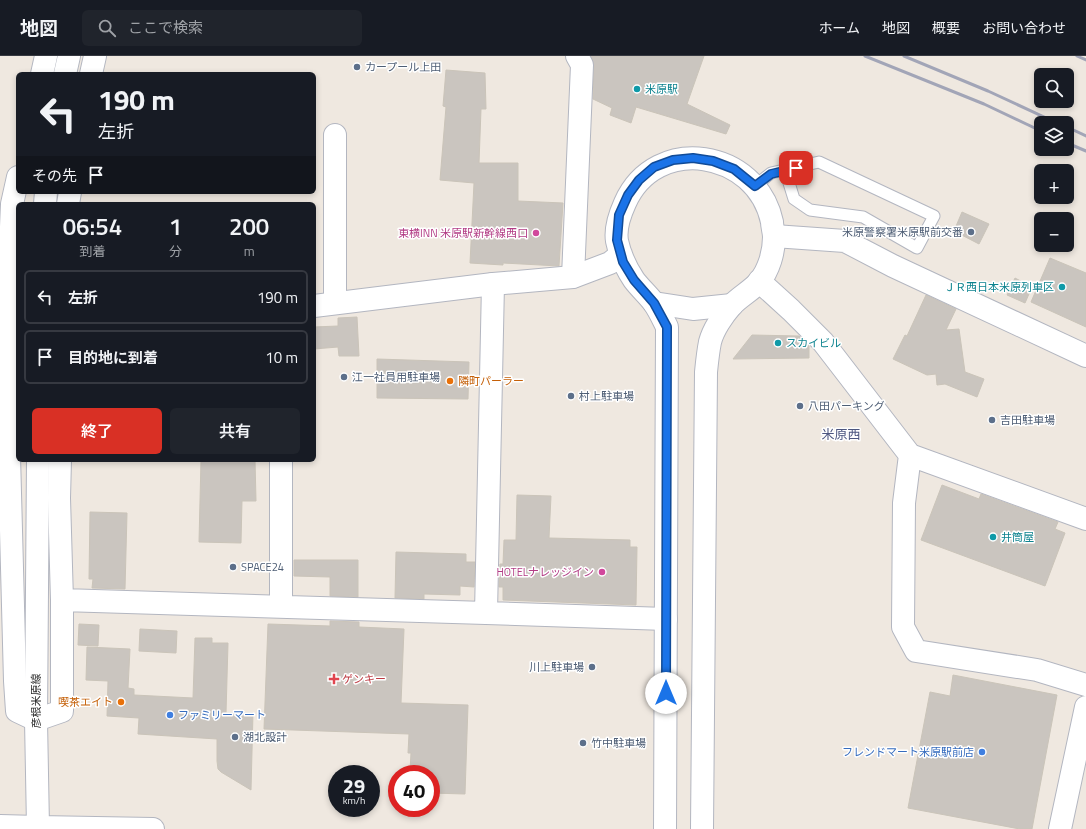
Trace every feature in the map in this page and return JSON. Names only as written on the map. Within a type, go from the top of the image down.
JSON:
[{"type":"street","points":[[42,72],[46,56]]},
{"type":"street","points":[[65,72],[69,56]]},
{"type":"street","points":[[91,72],[95,56]]},
{"type":"street","points":[[573,277],[582,65],[576,56]]},
{"type":"street","points":[[335,135],[335,303]]},
{"type":"street","points":[[665,829],[667,327],[654,303],[634,280],[623,262],[617,240],[619,215],[628,195],[639,180],[654,167],[673,160],[693,158],[713,161],[734,169],[755,186],[769,211],[774,236],[770,263],[760,282],[732,305],[717,327],[710,341],[706,372],[702,829]]},
{"type":"street","points":[[16,186],[12,204],[8,342],[15,681],[17,711],[36,720],[62,711],[62,600],[59,498],[60,462]]},
{"type":"street","points":[[774,236],[845,241],[893,266],[1086,356]]},
{"type":"street","points":[[316,306],[493,284],[573,277],[610,263],[621,254]]},
{"type":"street","points":[[760,282],[823,342],[910,455],[1086,519]]},
{"type":"street","points":[[486,613],[493,284]]},
{"type":"street","points":[[654,303],[693,309],[732,305]]},
{"type":"street","points":[[910,455],[904,502],[903,628],[916,651],[1037,670],[1086,685]]},
{"type":"street","name":"彦根米原線","points":[[38,462],[36,720],[38,828]]},
{"type":"street","points":[[281,462],[281,606]]},
{"type":"street","points":[[62,600],[666,619]]},
{"type":"street","points":[[1060,829],[1086,707]]},
{"type":"street","points":[[0,826],[38,828],[153,829]]},
{"type":"lane","points":[[755,186],[771,174],[785,170],[819,162],[934,216],[917,248],[863,217],[810,210],[794,199],[785,170]]},
{"type":"building","name":"米原駅","points":[[591,56],[704,56],[687,104],[730,125],[726,134],[636,107],[631,123],[610,115],[612,108],[593,99],[594,66]]},
{"type":"building","points":[[446,70],[485,73],[486,109],[481,109],[479,163],[518,163],[518,201],[563,203],[559,266],[470,263],[474,183],[440,180],[446,107],[443,106]]},
{"type":"building","name":"米原警察署米原駅前交番","points":[[962,212],[989,224],[979,244],[954,231]]},
{"type":"building","name":"ＪＲ西日本米原列車区","points":[[1050,258],[1086,273],[1086,327],[1031,302]]},
{"type":"building","points":[[1015,278],[1032,287],[1025,303],[1007,295]]},
{"type":"building","points":[[926,295],[956,309],[946,330],[959,329],[965,372],[984,379],[977,397],[945,384],[937,385],[936,374],[927,375],[893,359],[905,335],[907,336]]},
{"type":"building","points":[[357,317],[359,356],[339,356],[338,347],[316,349],[316,327],[338,326],[338,318]]},
{"type":"building","name":"スカイビル","points":[[752,335],[799,336],[809,346],[809,358],[733,359]]},
{"type":"building","points":[[377,359],[469,362],[468,399],[377,398]]},
{"type":"building","points":[[201,462],[255,462],[256,501],[242,501],[241,543],[199,542]]},
{"type":"building","name":"井筒屋","points":[[942,485],[979,499],[981,494],[1058,522],[1055,529],[1065,533],[1045,586],[921,540]]},
{"type":"building","points":[[517,495],[551,496],[549,538],[630,540],[630,547],[637,547],[636,605],[503,600],[503,587],[499,587],[500,564],[503,564],[504,540],[516,540]]},
{"type":"building","points":[[90,512],[127,513],[125,589],[92,588],[93,579],[89,579]]},
{"type":"building","points":[[396,552],[466,554],[466,562],[475,562],[474,587],[460,586],[460,595],[424,594],[424,599],[395,598]]},
{"type":"building","points":[[294,560],[358,560],[358,597],[330,596],[330,577],[294,576]]},
{"type":"building","name":"ゲンキー","points":[[330,621],[359,622],[359,627],[404,629],[401,703],[468,705],[465,794],[440,793],[440,765],[410,765],[411,753],[408,753],[409,734],[264,729],[268,624],[330,626]]},
{"type":"building","points":[[79,624],[99,625],[98,646],[78,645]]},
{"type":"building","points":[[140,629],[177,631],[176,653],[139,651]]},
{"type":"building","points":[[195,638],[212,638],[212,643],[228,643],[226,713],[253,713],[251,790],[218,769],[217,739],[138,734],[139,718],[107,716],[108,681],[86,680],[87,647],[130,649],[128,688],[134,689],[134,695],[193,698]]},
{"type":"building","name":"フレンドマート米原駅前店","points":[[953,675],[1057,695],[1032,829],[1020,829],[908,808],[930,692],[950,696]]},
{"type":"railway","points":[[865,56],[984,104],[1034,128]]},
{"type":"railway","points":[[904,56],[988,91],[1042,116]]},
{"type":"railway","points":[[1077,56],[1086,60]]},
{"type":"railway","points":[[1074,130],[1086,136]]},
{"type":"railway","points":[[1074,146],[1086,151]]},
{"type":"place","name":"カープール上田","points":[[357,67]]},
{"type":"place","name":"米原駅","points":[[637,89]]},
{"type":"place","name":"米原警察署米原駅前交番","points":[[971,232]]},
{"type":"place","name":"東横INN 米原駅新幹線西口","points":[[536,233]]},
{"type":"place","name":"ＪＲ西日本米原列車区","points":[[1062,287]]},
{"type":"place","name":"スカイビル","points":[[778,343]]},
{"type":"place","name":"江一社員用駐車場","points":[[344,377]]},
{"type":"place","name":"隣町パーラー","points":[[450,381]]},
{"type":"place","name":"村上駐車場","points":[[571,396]]},
{"type":"place","name":"八田パーキング","points":[[800,406]]},
{"type":"place","name":"吉田駐車場","points":[[992,420]]},
{"type":"place","name":"井筒屋","points":[[993,537]]},
{"type":"place","name":"SPACE24","points":[[233,567]]},
{"type":"place","name":"HOTELナレッジイン","points":[[602,572]]},
{"type":"place","name":"川上駐車場","points":[[592,667]]},
{"type":"place","name":"ゲンキー","points":[[334,679]]},
{"type":"place","name":"喫茶エイト","points":[[121,702]]},
{"type":"place","name":"ファミリーマート","points":[[170,715]]},
{"type":"place","name":"湖北設計","points":[[235,737]]},
{"type":"place","name":"竹中駐車場","points":[[583,743]]},
{"type":"place","name":"フレンドマート米原駅前店","points":[[982,752]]},
{"type":"district","name":"米原西","points":[[841,434]]},
{"type":"route","points":[[666,693],[667,327],[654,303],[634,280],[623,262],[617,240],[619,215],[628,195],[639,180],[654,167],[673,160],[693,158],[713,161],[734,169],[755,186],[771,174],[796,168]]}]
